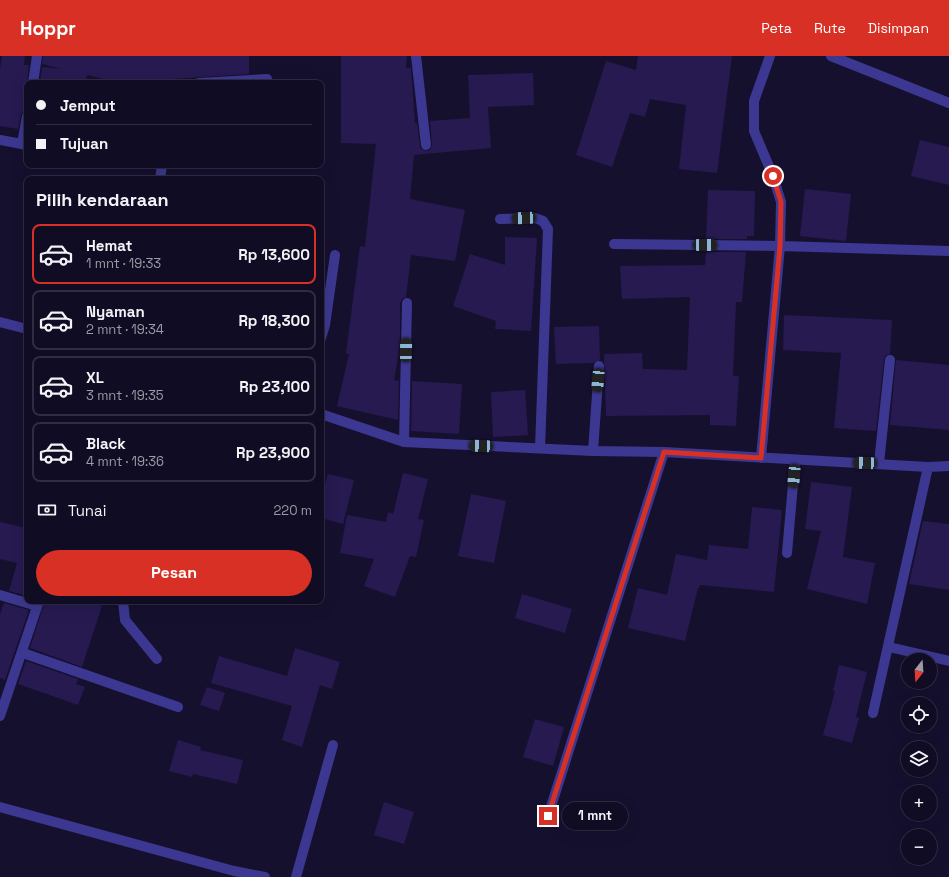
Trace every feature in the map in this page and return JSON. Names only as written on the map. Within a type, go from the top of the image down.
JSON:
[{"type":"street","points":[[33,80],[37,56]]},
{"type":"street","points":[[416,56],[426,145]]},
{"type":"street","points":[[761,458],[780,246],[781,202],[773,176],[754,131],[754,101],[770,56]]},
{"type":"street","points":[[831,56],[949,102]]},
{"type":"street","points":[[250,80],[267,79]]},
{"type":"street","points":[[0,140],[24,145]]},
{"type":"street","points":[[500,219],[535,218],[543,221],[548,229],[540,448]]},
{"type":"street","points":[[614,244],[780,246],[949,251]]},
{"type":"street","points":[[324,328],[335,255]]},
{"type":"street","points":[[404,442],[407,303]]},
{"type":"street","points":[[0,322],[24,328]]},
{"type":"street","points":[[879,463],[890,360]]},
{"type":"street","points":[[593,451],[599,366]]},
{"type":"street","points":[[324,415],[404,442],[593,451],[664,452],[795,461],[879,463],[928,467],[949,466]]},
{"type":"street","points":[[548,816],[664,452]]},
{"type":"street","points":[[787,553],[795,461]]},
{"type":"street","points":[[873,713],[928,467]]},
{"type":"street","points":[[0,595],[24,601]]},
{"type":"street","points":[[0,716],[23,653],[38,604]]},
{"type":"street","points":[[123,604],[124,620],[157,659]]},
{"type":"street","points":[[888,647],[949,661]]},
{"type":"street","points":[[23,653],[178,707]]},
{"type":"street","points":[[296,877],[333,745]]},
{"type":"street","points":[[0,806],[234,871],[265,877]]},
{"type":"building","points":[[2,56],[25,56],[24,65],[29,65],[27,80],[24,80],[24,110],[21,114],[18,129],[0,126],[0,68]]},
{"type":"building","points":[[43,56],[249,56],[249,74],[155,80],[107,80],[87,75],[86,80],[40,80],[42,67],[62,69],[42,64]]},
{"type":"building","points":[[341,56],[407,56],[406,68],[411,68],[415,123],[417,123],[421,149],[426,151],[430,150],[432,145],[430,121],[470,118],[468,75],[533,73],[534,105],[488,107],[491,148],[414,155],[410,199],[465,210],[455,261],[411,255],[406,297],[402,299],[400,303],[400,346],[394,380],[399,381],[398,420],[337,406],[349,354],[346,353],[360,246],[365,247],[376,144],[341,143]]},
{"type":"building","points":[[638,56],[732,56],[717,173],[679,169],[686,105],[650,99],[645,117],[630,113],[612,167],[576,155],[606,61],[636,70]]},
{"type":"building","points":[[920,140],[949,147],[949,185],[911,176]]},
{"type":"building","points":[[805,189],[851,194],[846,241],[800,236]]},
{"type":"building","points":[[708,190],[755,191],[754,236],[747,236],[747,239],[706,239]]},
{"type":"building","points":[[505,237],[537,238],[531,331],[495,329],[496,321],[453,306],[470,254],[505,265]]},
{"type":"building","points":[[706,252],[746,252],[742,302],[736,302],[733,376],[739,376],[736,426],[710,425],[710,415],[606,416],[604,354],[642,353],[643,369],[687,370],[690,297],[622,299],[620,266],[705,265]]},
{"type":"building","points":[[784,315],[892,320],[890,354],[885,356],[884,359],[876,431],[834,428],[841,353],[783,350]]},
{"type":"building","points":[[599,326],[600,360],[593,363],[556,364],[554,327]]},
{"type":"building","points":[[896,360],[949,365],[949,430],[890,425]]},
{"type":"building","points":[[412,381],[462,384],[459,434],[411,431]]},
{"type":"building","points":[[525,390],[528,435],[493,437],[491,392]]},
{"type":"building","points":[[403,473],[428,479],[418,519],[424,520],[416,557],[410,556],[395,597],[364,586],[374,559],[340,553],[347,515],[386,522],[388,512],[393,514]]},
{"type":"building","points":[[328,474],[354,480],[343,524],[324,519],[324,488]]},
{"type":"building","points":[[811,482],[852,487],[843,557],[875,563],[867,604],[807,589],[821,531],[805,529]]},
{"type":"building","points":[[471,494],[506,501],[494,563],[458,556]]},
{"type":"building","points":[[752,507],[782,510],[774,592],[700,585],[685,641],[628,628],[638,588],[667,595],[676,554],[707,560],[709,545],[748,549]]},
{"type":"building","points":[[923,521],[949,524],[949,590],[909,584]]},
{"type":"building","points":[[0,522],[24,527],[24,595],[9,591],[17,563],[0,559]]},
{"type":"building","points":[[522,594],[572,609],[565,633],[515,618]]},
{"type":"building","points":[[4,603],[29,610],[5,680],[0,678],[0,615]]},
{"type":"building","points":[[44,604],[96,604],[102,606],[82,667],[30,648]]},
{"type":"building","points":[[295,648],[340,662],[332,689],[320,685],[302,747],[282,740],[292,706],[211,683],[219,656],[287,676]]},
{"type":"building","points":[[26,661],[78,679],[76,684],[85,687],[78,705],[18,684]]},
{"type":"building","points":[[839,665],[867,672],[856,717],[859,718],[852,743],[823,735],[835,691],[833,691]]},
{"type":"building","points":[[207,687],[225,693],[219,711],[200,705]]},
{"type":"building","points":[[535,719],[564,727],[553,766],[523,757]]},
{"type":"building","points":[[178,740],[201,747],[200,750],[243,760],[237,784],[193,774],[192,777],[169,771]]},
{"type":"building","points":[[384,802],[414,812],[404,844],[374,835]]},
{"type":"route","points":[[548,816],[664,452],[761,458],[780,246],[781,202],[773,176]]}]
